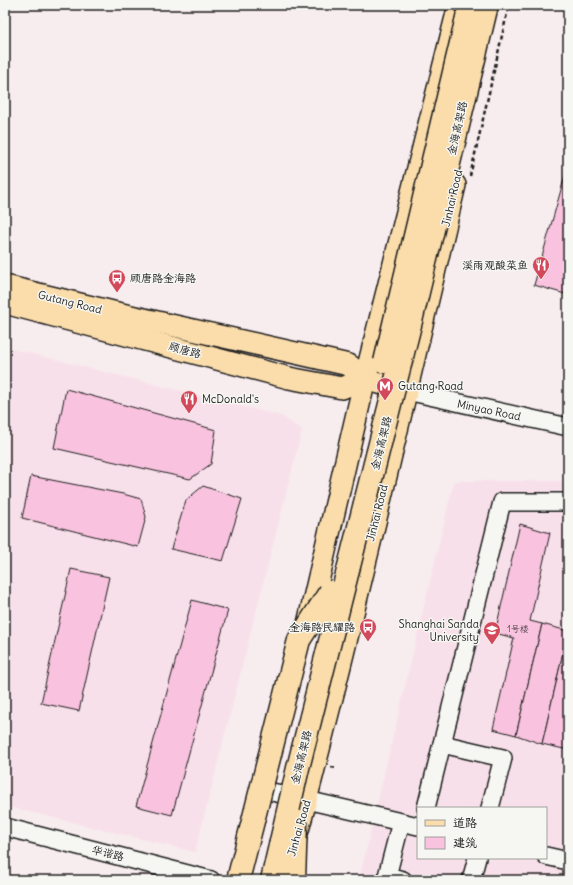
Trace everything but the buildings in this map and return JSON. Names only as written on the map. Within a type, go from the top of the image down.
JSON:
[{"type":"highway","name":"金海高架路","points":[[260,880],[470,5]]},
{"type":"highway","name":"金海高架路","points":[[272,880],[298,768],[412,317],[487,5]]},
{"type":"highway","points":[[238,880],[299,640],[330,592]]},
{"type":"highway","points":[[294,880],[298,768]]},
{"type":"main road","points":[[247,880],[365,379],[459,5]]},
{"type":"main road","name":"Jinhai Road","points":[[284,880],[307,800],[315,762],[348,635],[407,391],[497,5]]},
{"type":"main road","name":"Gutang Road","points":[[5,286],[116,313],[349,365],[365,379]]},
{"type":"main road","name":"顾唐路","points":[[5,303],[297,379],[342,388],[365,379]]},
{"type":"main road","name":"Minyao Road","points":[[365,379],[407,391]]},
{"type":"street","name":"Minyao Road","points":[[407,391],[568,427]]},
{"type":"street","points":[[426,807],[502,502],[568,502]]},
{"type":"street","points":[[442,744],[503,758],[490,807]]},
{"type":"street","points":[[268,791],[417,826]]},
{"type":"street","points":[[401,822],[386,878],[403,880]]},
{"type":"street","name":"华谐路","points":[[5,827],[211,880]]},
{"type":"street","points":[[547,856],[568,861]]},
{"type":"street","points":[[472,880],[477,859]]},
{"type":"shaded area","points":[[5,347],[281,416],[302,430],[195,852],[5,806]]},
{"type":"shaded area","name":"Shanghai Sanda University","points":[[454,481],[568,481],[568,880],[359,880]]},
{"type":"place","name":"溪雨观酸菜鱼","points":[[541,280]]},
{"type":"place","name":"顾唐路金海路","points":[[117,293]]},
{"type":"place","name":"Gutang Road","points":[[385,401]]},
{"type":"place","name":"McDonald's","points":[[189,414]]},
{"type":"place","name":"金海路民耀路","points":[[368,642]]},
{"type":"place","name":"Shanghai Sanda University","points":[[492,645]]}]
